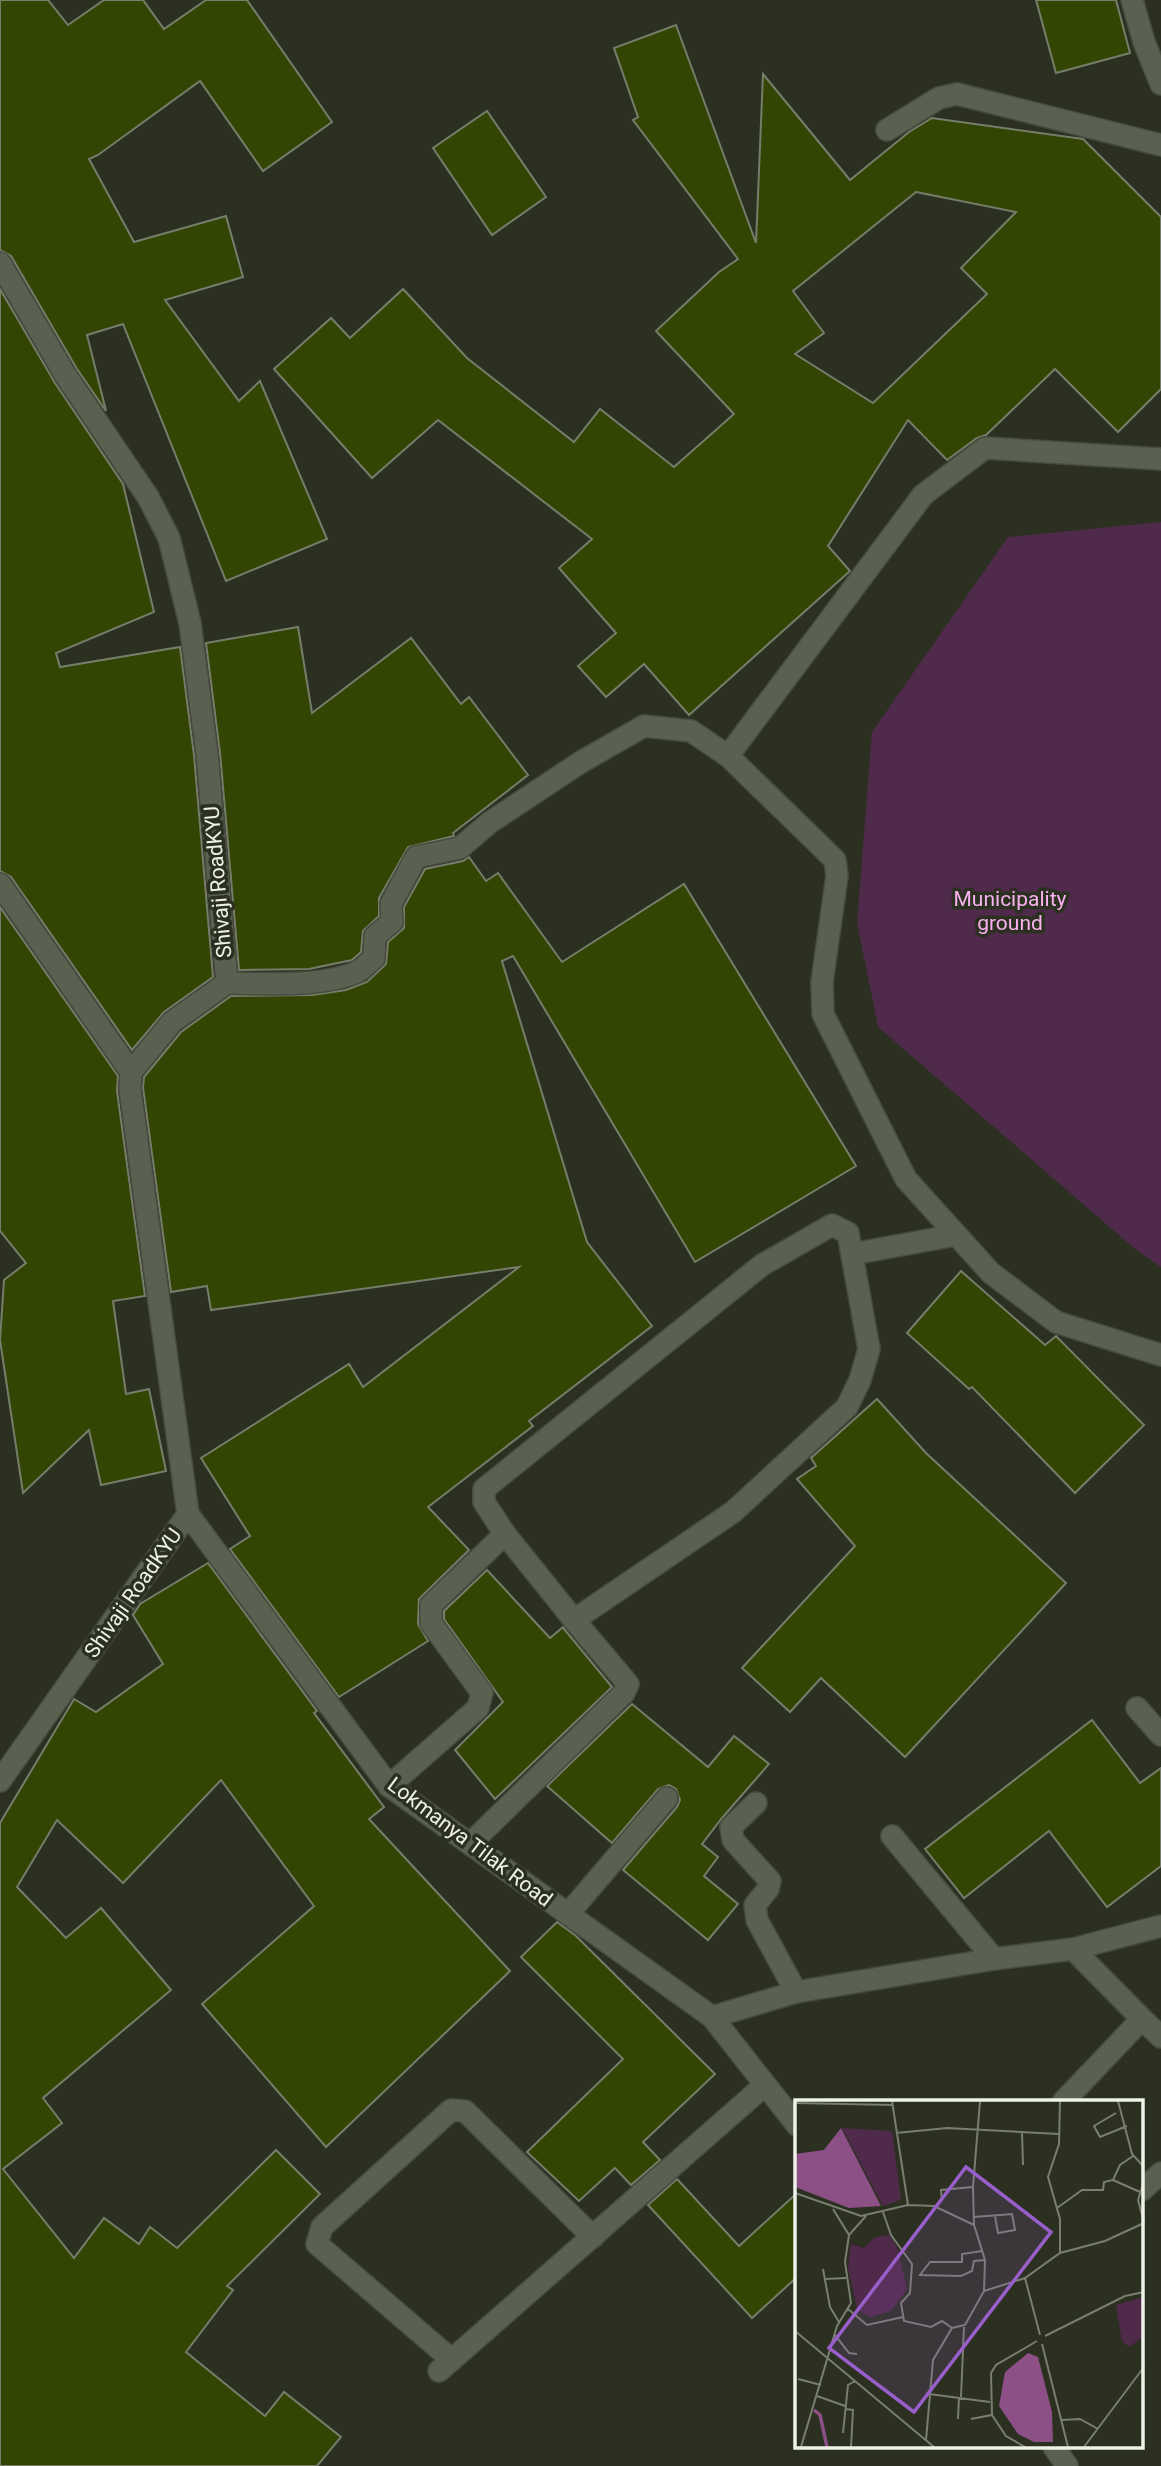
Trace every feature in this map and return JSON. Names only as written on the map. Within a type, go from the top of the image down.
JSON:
[{"type":"street","points":[[1132,0],[1144,42],[1161,84]]},
{"type":"street","points":[[887,130],[939,98],[957,94],[1161,145]]},
{"type":"street","name":"Shivaji RoadKYU","points":[[0,263],[66,376],[148,497],[169,538],[190,623],[206,754],[227,983],[172,1022],[131,1072],[130,1088],[188,1514],[0,1781]]},
{"type":"street","points":[[728,756],[923,495],[985,448],[1161,459]]},
{"type":"street","points":[[227,983],[285,985],[345,976],[360,971],[374,958],[375,936],[392,922],[391,904],[416,857],[460,848],[489,823],[570,769],[644,726],[691,731],[728,756],[835,860],[838,876],[822,982],[823,1014],[906,1179],[991,1273],[1056,1322],[1161,1355]]},
{"type":"street","points":[[0,884],[131,1072]]},
{"type":"street","points":[[470,1844],[624,1693],[628,1684],[574,1620],[505,1534],[484,1502],[484,1489],[762,1265],[832,1225],[848,1233],[869,1349],[860,1380],[847,1407],[733,1511],[574,1620]]},
{"type":"street","points":[[852,1254],[956,1235]]},
{"type":"street","name":"Lokmanya Tilak Road","points":[[188,1514],[389,1786],[712,2017],[795,2122]]},
{"type":"street","points":[[389,1786],[478,1708],[482,1693],[431,1623],[431,1605],[505,1534]]},
{"type":"street","points":[[1137,1708],[1161,1735]]},
{"type":"street","points":[[568,1914],[667,1798]]},
{"type":"street","points":[[756,1803],[731,1827],[733,1840],[769,1881],[768,1889],[755,1905],[757,1920],[796,1992]]},
{"type":"street","points":[[892,1836],[994,1959]]},
{"type":"street","points":[[712,2017],[796,1992],[994,1959],[1073,1949],[1161,1926]]},
{"type":"street","points":[[1073,1949],[1161,2037]]},
{"type":"street","points":[[1065,2100],[1142,2020]]},
{"type":"street","points":[[593,2237],[465,2111],[451,2110],[322,2227],[317,2245],[446,2365],[593,2237],[765,2085]]},
{"type":"street","points":[[1144,2188],[1161,2173]]},
{"type":"street","points":[[1055,2448],[1067,2466]]},
{"type":"green space","name":"Municipality ground","points":[[1161,522],[1161,1267],[1134,1248],[878,1027],[857,923],[872,732],[1008,537]]},
{"type":"building","points":[[0,0],[48,0],[68,25],[104,0],[143,0],[164,29],[206,0],[247,0],[332,122],[263,171],[200,81],[89,159],[134,242],[226,216],[243,277],[165,300],[239,401],[260,381],[327,539],[226,581],[123,324],[87,335],[106,411],[77,369],[11,256],[0,250]]},
{"type":"building","points":[[1036,0],[1116,0],[1130,53],[1056,73]]},
{"type":"building","points":[[676,25],[756,243],[763,74],[850,180],[909,132],[932,118],[1083,139],[1161,217],[1161,389],[1118,432],[1055,369],[986,435],[977,438],[947,460],[908,420],[828,546],[850,571],[689,715],[644,664],[606,697],[578,666],[616,633],[559,568],[592,539],[438,420],[372,478],[274,369],[331,318],[350,338],[403,289],[467,358],[574,442],[600,409],[674,467],[734,414],[656,331],[719,272],[738,259],[633,120],[638,117],[614,48]],"holes":[[[916,192],[1016,212],[961,268],[987,294],[873,403],[795,354],[824,333],[793,291]]]},
{"type":"building","points":[[487,111],[546,197],[492,235],[433,148]]},
{"type":"building","points":[[0,289],[55,383],[123,484],[154,612],[56,653],[60,667],[180,647],[194,755],[213,977],[164,1012],[132,1050],[11,877],[0,871]]},
{"type":"building","points":[[298,627],[312,713],[411,638],[461,704],[469,697],[528,775],[453,833],[454,836],[408,847],[379,898],[379,916],[363,931],[361,952],[352,960],[309,969],[239,970],[220,753],[206,643]]},
{"type":"building","points":[[469,857],[486,881],[498,873],[562,962],[684,884],[856,1166],[695,1262],[513,956],[502,961],[587,1242],[652,1326],[529,1421],[533,1426],[428,1507],[469,1550],[419,1599],[418,1624],[428,1641],[339,1697],[230,1549],[250,1536],[201,1458],[349,1364],[363,1387],[519,1267],[211,1310],[207,1286],[171,1292],[143,1088],[144,1077],[181,1032],[231,996],[312,995],[346,990],[367,982],[386,964],[388,942],[404,928],[404,907],[425,869],[463,861]]},
{"type":"building","points":[[0,907],[118,1076],[117,1091],[145,1296],[113,1301],[126,1394],[149,1389],[166,1471],[101,1485],[89,1430],[23,1493],[0,1340],[4,1280],[26,1263],[0,1231]]},
{"type":"building","points":[[961,1271],[1045,1345],[1056,1336],[1144,1425],[1075,1493],[972,1387],[969,1389],[907,1333]]},
{"type":"building","points":[[877,1399],[926,1453],[1066,1583],[905,1757],[821,1678],[790,1712],[742,1668],[855,1546],[797,1479],[816,1466],[811,1458]]},
{"type":"building","points":[[208,1563],[384,1807],[369,1819],[510,1971],[326,2147],[202,2004],[314,1906],[221,1780],[123,1883],[57,1820],[17,1887],[66,1938],[101,1908],[171,1990],[43,2098],[62,2123],[3,2169],[74,2258],[104,2218],[139,2244],[150,2227],[177,2248],[276,2150],[320,2194],[227,2286],[233,2290],[186,2352],[265,2416],[284,2392],[341,2437],[317,2466],[0,2466],[0,1823],[74,1699],[96,1712],[163,1664],[133,1615],[140,1604]]},
{"type":"building","points":[[487,1570],[550,1638],[563,1627],[612,1687],[495,1799],[455,1750],[503,1702],[444,1619],[444,1611]]},
{"type":"building","points":[[632,1704],[708,1767],[734,1736],[769,1764],[702,1844],[718,1857],[704,1876],[738,1904],[708,1940],[623,1870],[677,1807],[680,1800],[676,1789],[669,1785],[658,1789],[612,1843],[547,1786]]},
{"type":"building","points":[[1092,1720],[1140,1783],[1161,1768],[1161,1866],[1107,1907],[1049,1831],[964,1898],[925,1849]]},
{"type":"building","points":[[557,1922],[576,1936],[715,2074],[643,2142],[660,2160],[631,2185],[615,2168],[579,2201],[527,2152],[623,2059],[521,1957]]},
{"type":"building","points":[[677,2179],[739,2246],[795,2195],[795,2279],[752,2318],[648,2205]]}]
